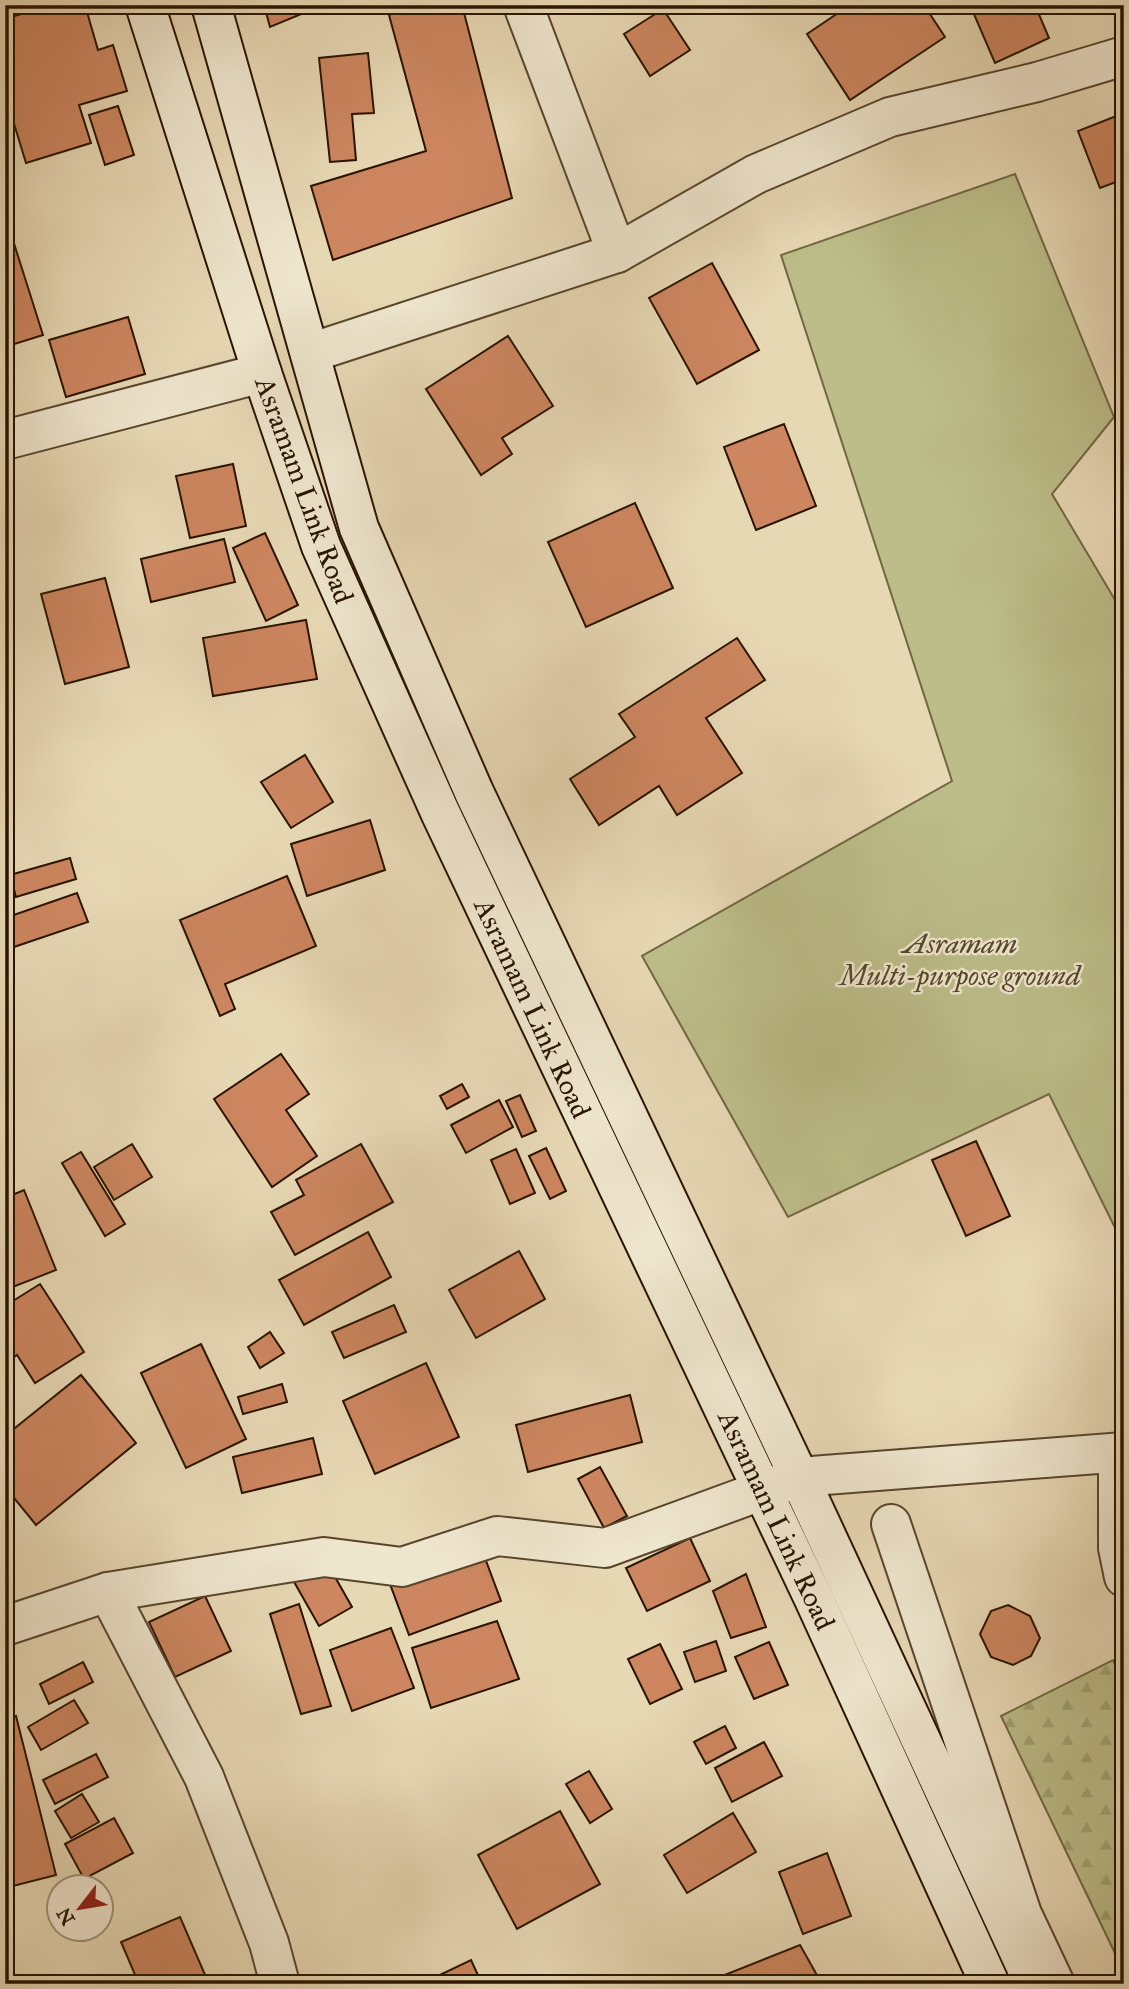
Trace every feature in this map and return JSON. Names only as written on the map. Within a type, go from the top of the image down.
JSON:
[{"type":"main road","name":"Asramam Link Road","points":[[145,5],[262,373],[321,546],[440,812],[763,1490],[990,1984]]},
{"type":"main road","name":"Asramam Link Road","points":[[211,5],[359,528],[474,792],[799,1477],[1034,1984]]},
{"type":"main road","points":[[523,5],[617,253]]},
{"type":"main road","points":[[310,353],[617,253],[756,174],[890,117],[1037,82],[1124,56]]},
{"type":"main road","points":[[5,440],[262,373]]},
{"type":"main road","points":[[6,1625],[108,1592],[324,1557],[401,1567],[497,1536],[605,1548],[799,1477],[1121,1453],[1118,1548],[1124,1577]]},
{"type":"main road","points":[[891,1524],[1022,1914],[1055,1984]]},
{"type":"main road","points":[[108,1592],[204,1777],[269,1942],[280,1984]]},
{"type":"green space","name":"Asramam Multi-purpose ground","points":[[1015,174],[1114,417],[1052,494],[1124,615],[1124,1246],[1049,1094],[788,1217],[642,956],[952,781],[781,255]]},
{"type":"green space","points":[[1113,1660],[1124,1684],[1124,1972],[1001,1716]]},
{"type":"building","points":[[50,5],[85,5],[98,50],[113,45],[127,91],[79,105],[91,143],[26,163],[5,94],[5,19]]},
{"type":"building","points":[[264,5],[323,5],[270,27]]},
{"type":"building","points":[[413,5],[462,5],[512,198],[333,260],[311,186],[426,151],[389,15]]},
{"type":"building","points":[[850,5],[924,5],[945,37],[850,100],[807,34]]},
{"type":"building","points":[[970,5],[1035,5],[1049,38],[995,63]]},
{"type":"building","points":[[663,9],[690,50],[650,76],[624,34]]},
{"type":"building","points":[[368,53],[374,113],[352,114],[356,160],[330,162],[319,58]]},
{"type":"building","points":[[118,106],[134,155],[105,165],[89,115]]},
{"type":"building","points":[[1124,113],[1124,179],[1100,188],[1078,131]]},
{"type":"building","points":[[5,215],[43,335],[5,347]]},
{"type":"building","points":[[712,263],[759,350],[697,384],[649,298]]},
{"type":"building","points":[[128,317],[145,374],[66,397],[49,340]]},
{"type":"building","points":[[508,336],[553,406],[502,438],[512,454],[481,475],[426,389]]},
{"type":"building","points":[[784,424],[816,506],[756,530],[724,447]]},
{"type":"building","points":[[233,464],[246,526],[190,538],[176,476]]},
{"type":"building","points":[[635,503],[673,588],[586,627],[548,542]]},
{"type":"building","points":[[265,533],[298,605],[266,621],[233,548]]},
{"type":"building","points":[[224,539],[235,582],[151,602],[141,559]]},
{"type":"building","points":[[105,578],[129,667],[65,684],[41,594]]},
{"type":"building","points":[[306,620],[317,679],[213,696],[203,638]]},
{"type":"building","points":[[737,638],[765,680],[706,718],[742,773],[677,815],[659,786],[599,825],[570,779],[635,737],[619,714]]},
{"type":"building","points":[[305,755],[333,802],[291,828],[261,782]]},
{"type":"building","points":[[370,820],[385,870],[307,896],[291,844]]},
{"type":"building","points":[[70,858],[76,879],[16,897],[10,875]]},
{"type":"building","points":[[287,876],[316,946],[225,984],[235,1009],[220,1016],[180,920]]},
{"type":"building","points":[[77,893],[88,922],[5,950],[5,918]]},
{"type":"building","points":[[281,1054],[309,1094],[286,1110],[317,1156],[272,1187],[214,1099]]},
{"type":"building","points":[[462,1084],[469,1097],[447,1109],[440,1096]]},
{"type":"building","points":[[520,1095],[536,1131],[522,1137],[506,1101]]},
{"type":"building","points":[[499,1100],[513,1127],[466,1153],[451,1125]]},
{"type":"building","points":[[976,1141],[1010,1216],[966,1236],[932,1160]]},
{"type":"building","points":[[132,1144],[152,1177],[114,1200],[94,1167]]},
{"type":"building","points":[[361,1144],[393,1202],[295,1255],[271,1212],[304,1195],[296,1180]]},
{"type":"building","points":[[546,1148],[566,1191],[550,1199],[529,1156]]},
{"type":"building","points":[[516,1149],[535,1193],[510,1204],[491,1160]]},
{"type":"building","points":[[81,1152],[125,1224],[105,1236],[62,1163]]},
{"type":"building","points":[[24,1190],[56,1270],[5,1290],[5,1198]]},
{"type":"building","points":[[368,1232],[391,1277],[304,1325],[279,1280]]},
{"type":"building","points":[[519,1251],[545,1299],[476,1338],[449,1290]]},
{"type":"building","points":[[40,1284],[84,1352],[35,1383],[17,1355],[5,1363],[5,1306]]},
{"type":"building","points":[[394,1305],[406,1332],[344,1358],[332,1332]]},
{"type":"building","points":[[270,1332],[284,1353],[260,1368],[248,1347]]},
{"type":"building","points":[[201,1344],[246,1439],[186,1468],[141,1373]]},
{"type":"building","points":[[426,1363],[459,1437],[375,1474],[343,1401]]},
{"type":"building","points":[[81,1375],[136,1443],[36,1525],[5,1487],[5,1436]]},
{"type":"building","points":[[282,1384],[287,1402],[243,1414],[238,1397]]},
{"type":"building","points":[[630,1395],[642,1442],[528,1472],[516,1425]]},
{"type":"building","points":[[313,1438],[322,1474],[242,1493],[233,1457]]},
{"type":"building","points":[[600,1467],[627,1516],[604,1528],[578,1479]]},
{"type":"building","points":[[690,1538],[710,1581],[647,1611],[626,1568]]},
{"type":"building","points":[[482,1550],[501,1601],[409,1635],[390,1584]]},
{"type":"building","points":[[326,1561],[352,1607],[319,1626],[293,1580]]},
{"type":"building","points":[[746,1574],[766,1627],[731,1638],[713,1591]]},
{"type":"building","points":[[205,1596],[231,1651],[175,1677],[149,1622]]},
{"type":"building","points":[[299,1604],[331,1706],[301,1714],[270,1614]]},
{"type":"building","points":[[1008,1605],[1030,1616],[1040,1638],[1031,1656],[1013,1665],[991,1657],[980,1634],[991,1611]]},
{"type":"building","points":[[497,1621],[519,1679],[431,1708],[412,1648]]},
{"type":"building","points":[[391,1628],[414,1688],[352,1711],[330,1650]]},
{"type":"building","points":[[716,1641],[726,1671],[695,1682],[684,1652]]},
{"type":"building","points":[[769,1642],[788,1685],[754,1699],[735,1657]]},
{"type":"building","points":[[660,1644],[682,1689],[650,1704],[628,1659]]},
{"type":"building","points":[[83,1662],[93,1682],[49,1704],[40,1684]]},
{"type":"building","points":[[74,1700],[88,1723],[41,1750],[28,1727]]},
{"type":"building","points":[[16,1716],[56,1874],[46,1874],[46,1878],[5,1888],[5,1718]]},
{"type":"building","points":[[725,1726],[736,1748],[706,1764],[694,1742]]},
{"type":"building","points":[[764,1742],[782,1776],[732,1802],[715,1768]]},
{"type":"building","points":[[96,1754],[108,1777],[55,1804],[43,1780]]},
{"type":"building","points":[[589,1771],[612,1809],[590,1823],[566,1784]]},
{"type":"building","points":[[82,1794],[99,1822],[71,1838],[55,1811]]},
{"type":"building","points":[[560,1811],[600,1884],[517,1929],[478,1855]]},
{"type":"building","points":[[733,1813],[756,1852],[687,1893],[664,1855]]},
{"type":"building","points":[[114,1818],[133,1853],[93,1874],[81,1874],[65,1844]]},
{"type":"building","points":[[827,1853],[851,1916],[803,1934],[779,1872]]},
{"type":"building","points":[[180,1917],[209,1984],[139,1984],[121,1942]]},
{"type":"building","points":[[800,1945],[822,1984],[702,1984]]},
{"type":"building","points":[[471,1960],[482,1984],[421,1984]]}]
